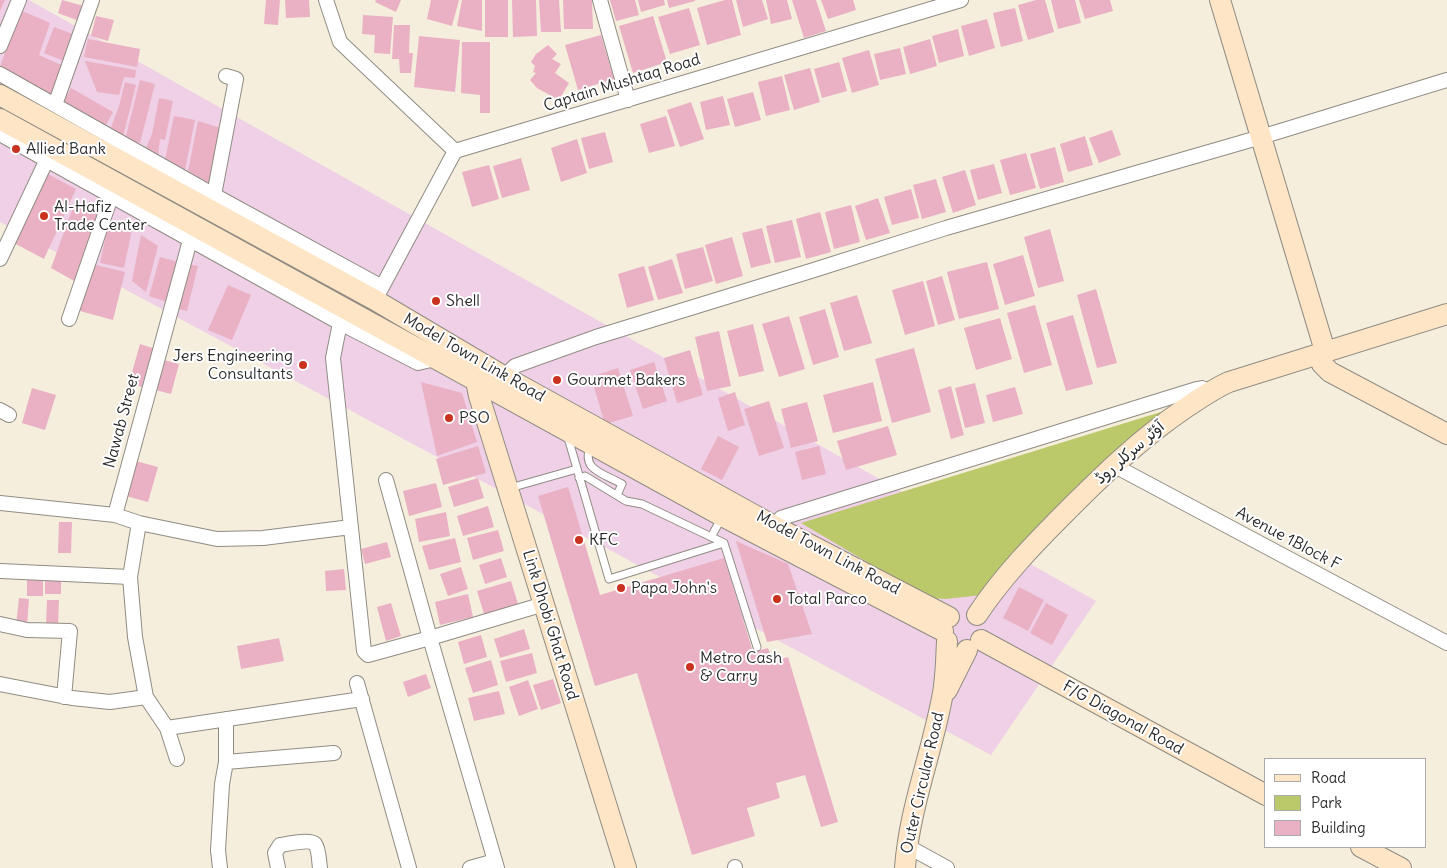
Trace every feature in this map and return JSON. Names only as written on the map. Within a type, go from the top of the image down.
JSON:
[{"type":"street","points":[[0,46],[19,0]]},
{"type":"street","points":[[55,105],[92,0]]},
{"type":"street","points":[[0,74],[214,195],[331,252],[378,294],[455,151],[340,42],[326,0]]},
{"type":"street","points":[[600,0],[628,100]]},
{"type":"street","name":"Captain Mushtaq Road","points":[[455,151],[961,0]]},
{"type":"street","points":[[1220,0],[1322,352],[1322,364],[1330,372],[1447,434]]},
{"type":"street","points":[[214,195],[236,79],[226,76]]},
{"type":"street","points":[[502,386],[515,366],[596,337],[946,228],[1261,137],[1447,80]]},
{"type":"street","name":"Model Town Link Road","points":[[0,95],[378,294],[483,374],[572,434],[722,516],[947,630]]},
{"type":"street","name":"Model Town Link Road","points":[[0,119],[49,154],[344,316],[435,359],[483,374]]},
{"type":"street","points":[[0,134],[49,154],[111,197],[192,233]]},
{"type":"street","points":[[0,259],[5,236],[49,154]]},
{"type":"street","points":[[69,319],[111,197]]},
{"type":"street","name":"Nawab Street","points":[[115,515],[192,233]]},
{"type":"street","name":"آؤٹر سرکلر روڈ","points":[[977,615],[989,596],[1045,533],[1113,465],[1146,436],[1209,393],[1229,382],[1447,314]]},
{"type":"street","points":[[344,316],[333,358],[364,651],[368,655],[544,604]]},
{"type":"street","name":"Link Dhobi Ghat Road","points":[[483,374],[477,386],[479,396],[626,868]]},
{"type":"street","name":"Model Town Link Road","points":[[502,386],[776,527],[947,630]]},
{"type":"street","points":[[776,527],[782,518],[1160,400],[1202,388],[1209,393]]},
{"type":"street","name":"Avenue 1Block F","points":[[1113,465],[1447,643]]},
{"type":"street","points":[[386,480],[496,864],[470,868]]},
{"type":"street","points":[[0,503],[115,515],[217,539],[263,538],[351,526]]},
{"type":"street","points":[[139,522],[130,577],[135,637],[146,698],[167,728],[177,759]]},
{"type":"street","points":[[0,571],[130,577]]},
{"type":"street","points":[[963,610],[977,615],[982,622],[984,631],[974,645],[956,648],[947,630],[955,612],[963,610]]},
{"type":"street","points":[[0,624],[28,630],[70,631],[64,697]]},
{"type":"street","name":"Outer Circular Road","points":[[905,868],[912,816],[942,697],[947,630]]},
{"type":"street","name":"Outer Circular Road","points":[[942,697],[974,645]]},
{"type":"street","name":"F/G Diagonal Road","points":[[974,645],[1264,794]]},
{"type":"street","points":[[358,683],[408,868]]},
{"type":"street","points":[[0,684],[64,697],[110,702],[146,698]]},
{"type":"street","points":[[167,728],[362,699]]},
{"type":"street","points":[[220,868],[218,850],[222,784],[226,762],[226,719]]},
{"type":"street","points":[[226,762],[334,753]]},
{"type":"street","points":[[278,868],[275,853],[280,845],[308,841],[313,842],[316,846],[320,868]]},
{"type":"street","points":[[907,846],[947,868]]},
{"type":"street","points":[[1363,848],[1400,868]]},
{"type":"lane","points":[[572,434],[569,441],[609,579],[724,543]]},
{"type":"lane","points":[[591,444],[587,454],[590,466],[622,484],[617,495]]},
{"type":"lane","points":[[507,488],[577,469]]},
{"type":"lane","points":[[579,478],[585,476],[626,501],[642,504],[724,543],[757,647]]},
{"type":"lane","points":[[711,537],[722,516]]},
{"type":"shaded area","points":[[0,0],[29,0],[1096,601],[991,755],[0,222]]},
{"type":"green space","points":[[1164,411],[1169,421],[982,595],[946,599],[928,598],[801,523]]},
{"type":"building","points":[[0,0],[5,0],[0,11]]},
{"type":"building","points":[[62,0],[84,6],[79,21],[58,13]]},
{"type":"building","points":[[266,0],[280,0],[278,25],[264,24]]},
{"type":"building","points":[[285,0],[309,0],[310,17],[286,18]]},
{"type":"building","points":[[376,0],[401,0],[396,12],[375,2]]},
{"type":"building","points":[[431,0],[459,0],[452,26],[427,19]]},
{"type":"building","points":[[462,0],[482,0],[482,31],[457,26]]},
{"type":"building","points":[[485,0],[508,0],[508,37],[485,37]]},
{"type":"building","points":[[512,0],[536,0],[537,36],[513,37]]},
{"type":"building","points":[[539,0],[559,0],[561,32],[541,32]]},
{"type":"building","points":[[563,0],[592,0],[593,29],[564,29]]},
{"type":"building","points":[[610,0],[635,0],[639,15],[616,21]]},
{"type":"building","points":[[638,0],[664,0],[665,5],[641,12]]},
{"type":"building","points":[[667,0],[695,0],[695,1],[669,8]]},
{"type":"building","points":[[725,0],[732,0],[741,35],[707,45],[697,8]]},
{"type":"building","points":[[736,0],[762,0],[768,19],[743,27]]},
{"type":"building","points":[[766,0],[787,0],[792,19],[771,24]]},
{"type":"building","points":[[792,0],[816,0],[826,31],[804,38]]},
{"type":"building","points":[[821,0],[853,0],[856,10],[828,19]]},
{"type":"building","points":[[1036,0],[1045,0],[1054,32],[1028,40],[1018,5]]},
{"type":"building","points":[[1051,0],[1075,0],[1081,23],[1058,29]]},
{"type":"building","points":[[1079,0],[1110,0],[1113,11],[1085,19]]},
{"type":"building","points":[[689,8],[700,45],[670,54],[658,17]]},
{"type":"building","points":[[1015,8],[1023,41],[1001,47],[993,13]]},
{"type":"building","points":[[20,10],[50,23],[39,55],[66,67],[53,100],[0,67]]},
{"type":"building","points":[[363,15],[393,17],[390,54],[374,53],[375,35],[362,34]]},
{"type":"building","points":[[96,16],[114,20],[108,41],[91,36]]},
{"type":"building","points":[[653,16],[667,62],[633,73],[619,26]]},
{"type":"building","points":[[987,19],[995,48],[969,56],[961,26]]},
{"type":"building","points":[[394,25],[410,25],[409,53],[413,53],[411,73],[400,73],[399,59],[392,59]]},
{"type":"building","points":[[54,27],[76,35],[66,62],[44,53]]},
{"type":"building","points":[[958,29],[964,56],[939,63],[932,36]]},
{"type":"building","points":[[601,35],[614,79],[578,90],[565,45]]},
{"type":"building","points":[[419,36],[460,40],[455,92],[414,87]]},
{"type":"building","points":[[88,39],[140,49],[137,67],[84,57]]},
{"type":"building","points":[[930,39],[937,66],[910,74],[903,47]]},
{"type":"building","points":[[462,42],[490,42],[490,113],[480,113],[480,95],[461,93]]},
{"type":"building","points":[[548,45],[557,54],[552,59],[561,64],[555,73],[569,83],[559,100],[537,88],[530,80],[536,73],[533,72],[535,66],[531,62],[536,54]]},
{"type":"building","points":[[900,48],[906,74],[880,80],[874,54]]},
{"type":"building","points":[[869,50],[879,85],[852,93],[842,58]]},
{"type":"building","points":[[85,61],[136,70],[135,78],[124,77],[119,95],[97,92]]},
{"type":"building","points":[[839,62],[847,91],[822,98],[814,69]]},
{"type":"building","points":[[810,68],[820,102],[794,110],[784,75]]},
{"type":"building","points":[[782,76],[790,110],[766,116],[758,82]]},
{"type":"building","points":[[140,80],[155,84],[140,143],[125,140]]},
{"type":"building","points":[[125,82],[136,85],[123,137],[110,130]]},
{"type":"building","points":[[71,88],[113,112],[105,127],[63,103]]},
{"type":"building","points":[[753,92],[761,120],[735,127],[727,99]]},
{"type":"building","points":[[723,96],[730,125],[706,130],[700,102]]},
{"type":"building","points":[[159,98],[173,101],[165,140],[160,139],[158,156],[145,150],[152,134]]},
{"type":"building","points":[[691,102],[704,139],[680,147],[667,110]]},
{"type":"building","points":[[174,116],[195,120],[185,170],[165,160]]},
{"type":"building","points":[[666,116],[675,146],[649,153],[640,124]]},
{"type":"building","points":[[198,121],[221,128],[211,184],[188,171]]},
{"type":"building","points":[[1112,130],[1121,155],[1099,163],[1089,138]]},
{"type":"building","points":[[605,132],[613,162],[589,169],[581,138]]},
{"type":"building","points":[[1085,136],[1093,165],[1068,172],[1060,144]]},
{"type":"building","points":[[577,139],[587,173],[561,182],[551,148]]},
{"type":"building","points":[[1055,147],[1064,182],[1040,189],[1030,154]]},
{"type":"building","points":[[1026,153],[1036,188],[1010,195],[1000,160]]},
{"type":"building","points":[[521,158],[530,190],[502,198],[493,166]]},
{"type":"building","points":[[994,164],[1002,193],[978,200],[970,170]]},
{"type":"building","points":[[489,165],[499,199],[472,207],[462,172]]},
{"type":"building","points":[[965,170],[976,205],[953,213],[942,177]]},
{"type":"building","name":"Al-Hafiz Trade Center","points":[[46,173],[76,189],[44,259],[12,242]]},
{"type":"building","points":[[936,179],[946,212],[922,219],[913,185]]},
{"type":"building","points":[[911,189],[919,218],[892,225],[884,197]]},
{"type":"building","points":[[878,198],[890,233],[866,240],[855,206]]},
{"type":"building","points":[[75,202],[100,215],[76,282],[51,268]]},
{"type":"building","points":[[851,205],[860,242],[834,249],[825,212]]},
{"type":"building","points":[[820,212],[831,252],[806,259],[796,219]]},
{"type":"building","points":[[792,220],[801,257],[775,263],[766,226]]},
{"type":"building","points":[[108,225],[132,230],[124,268],[100,263]]},
{"type":"building","points":[[762,228],[771,263],[751,268],[742,233]]},
{"type":"building","points":[[1050,229],[1064,281],[1038,288],[1024,237]]},
{"type":"building","points":[[141,235],[158,246],[146,292],[132,281]]},
{"type":"building","points":[[732,237],[743,276],[716,284],[705,245]]},
{"type":"building","points":[[703,247],[713,281],[685,289],[676,254]]},
{"type":"building","points":[[1023,255],[1035,296],[1005,305],[993,264]]},
{"type":"building","points":[[160,257],[178,262],[167,302],[149,296]]},
{"type":"building","points":[[672,259],[683,293],[658,300],[648,267]]},
{"type":"building","points":[[987,262],[999,309],[959,319],[947,272]]},
{"type":"building","points":[[184,263],[198,266],[187,311],[173,308]]},
{"type":"building","points":[[92,264],[125,272],[113,320],[80,311]]},
{"type":"building","points":[[644,266],[654,300],[627,308],[618,274]]},
{"type":"building","points":[[942,276],[955,320],[938,325],[926,281]]},
{"type":"building","points":[[923,281],[935,326],[905,335],[892,290]]},
{"type":"building","points":[[228,285],[251,295],[232,340],[208,330]]},
{"type":"building","points":[[1096,289],[1117,363],[1097,368],[1077,295]]},
{"type":"building","points":[[857,295],[872,343],[844,351],[830,303]]},
{"type":"building","points":[[1035,305],[1052,365],[1024,373],[1007,313]]},
{"type":"building","points":[[825,309],[839,357],[813,365],[799,317]]},
{"type":"building","points":[[1073,315],[1093,384],[1066,391],[1046,323]]},
{"type":"building","points":[[789,316],[805,369],[779,377],[762,324]]},
{"type":"building","points":[[1000,318],[1012,359],[976,370],[964,328]]},
{"type":"building","points":[[753,324],[764,371],[739,377],[727,331]]},
{"type":"building","points":[[719,331],[731,386],[707,391],[695,337]]},
{"type":"building","points":[[140,344],[156,349],[145,388],[129,383]]},
{"type":"building","points":[[914,348],[931,412],[892,423],[875,359]]},
{"type":"building","points":[[690,350],[703,395],[677,403],[664,358]]},
{"type":"building","points":[[160,359],[179,364],[171,394],[152,389]]},
{"type":"building","points":[[654,362],[667,401],[643,409],[630,370]]},
{"type":"building","points":[[618,368],[633,416],[605,424],[591,377]]},
{"type":"building","name":"PSO","points":[[421,382],[462,393],[477,442],[437,456]]},
{"type":"building","points":[[873,382],[882,421],[833,433],[823,395]]},
{"type":"building","points":[[975,383],[985,423],[965,428],[955,388]]},
{"type":"building","points":[[951,386],[964,435],[951,439],[938,390]]},
{"type":"building","points":[[1015,387],[1023,414],[993,422],[986,395]]},
{"type":"building","points":[[32,388],[56,395],[45,430],[22,423]]},
{"type":"building","points":[[735,392],[745,425],[728,431],[718,398]]},
{"type":"building","points":[[769,401],[784,448],[759,456],[744,409]]},
{"type":"building","points":[[807,402],[818,441],[791,448],[781,409]]},
{"type":"building","points":[[888,426],[897,455],[846,470],[837,441]]},
{"type":"building","points":[[718,436],[739,447],[722,480],[701,469]]},
{"type":"building","points":[[478,446],[486,473],[443,485],[436,459]]},
{"type":"building","points":[[819,446],[826,474],[802,480],[795,452]]},
{"type":"building","points":[[136,461],[158,467],[148,502],[126,496]]},
{"type":"building","points":[[478,478],[484,498],[454,507],[448,487]]},
{"type":"building","points":[[436,483],[442,507],[409,516],[403,491]]},
{"type":"building","name":"Metro Cash & Carry","points":[[568,487],[600,595],[724,558],[753,652],[768,648],[773,661],[788,657],[838,822],[821,827],[805,775],[776,783],[780,798],[747,808],[755,836],[692,855],[637,673],[595,686],[538,496]]},
{"type":"building","points":[[488,506],[494,527],[463,536],[457,516]]},
{"type":"building","points":[[446,512],[450,536],[419,542],[415,519]]},
{"type":"building","points":[[59,522],[72,522],[71,553],[58,553]]},
{"type":"building","points":[[498,530],[504,551],[473,560],[467,538]]},
{"type":"building","points":[[455,538],[461,562],[429,570],[422,546]]},
{"type":"building","name":"Total Parco","points":[[736,541],[788,564],[812,634],[767,642]]},
{"type":"building","points":[[387,542],[391,557],[365,564],[361,549]]},
{"type":"building","points":[[501,558],[507,577],[485,584],[479,565]]},
{"type":"building","points":[[461,567],[468,589],[448,596],[440,574]]},
{"type":"building","points":[[344,569],[346,590],[326,591],[325,571]]},
{"type":"building","points":[[27,577],[43,577],[43,596],[27,596]]},
{"type":"building","points":[[45,579],[61,579],[61,594],[45,594]]},
{"type":"building","points":[[511,581],[518,604],[484,614],[477,591]]},
{"type":"building","points":[[1019,587],[1044,600],[1028,631],[1003,618]]},
{"type":"building","points":[[468,594],[473,617],[440,625],[435,602]]},
{"type":"building","points":[[19,598],[29,599],[27,626],[16,625]]},
{"type":"building","points":[[47,600],[59,600],[58,626],[46,625]]},
{"type":"building","points":[[391,603],[401,636],[386,641],[377,607]]},
{"type":"building","points":[[1046,603],[1068,615],[1052,645],[1030,633]]},
{"type":"building","points":[[524,629],[530,649],[500,658],[494,639]]},
{"type":"building","points":[[481,635],[487,657],[464,664],[458,642]]},
{"type":"building","points":[[279,638],[284,661],[241,669],[237,646]]},
{"type":"building","points":[[532,653],[537,673],[506,682],[500,661]]},
{"type":"building","points":[[491,660],[498,685],[473,693],[465,668]]},
{"type":"building","points":[[426,674],[431,688],[408,697],[403,682]]},
{"type":"building","points":[[553,679],[561,703],[541,710],[533,685]]},
{"type":"building","points":[[528,680],[538,709],[519,716],[509,687]]},
{"type":"building","points":[[499,691],[505,714],[474,721],[468,698]]},
{"type":"place","name":"Allied Bank","points":[[16,149]]},
{"type":"place","name":"Al-Hafiz Trade Center","points":[[44,216]]},
{"type":"place","name":"Shell","points":[[436,301]]},
{"type":"place","name":"Jers Engineering Consultants","points":[[303,365]]},
{"type":"place","name":"Gourmet Bakers","points":[[557,380]]},
{"type":"place","name":"PSO","points":[[449,418]]},
{"type":"place","name":"KFC","points":[[579,540]]},
{"type":"place","name":"Papa John's","points":[[621,588]]},
{"type":"place","name":"Total Parco","points":[[777,599]]},
{"type":"place","name":"Metro Cash & Carry","points":[[690,667]]}]
